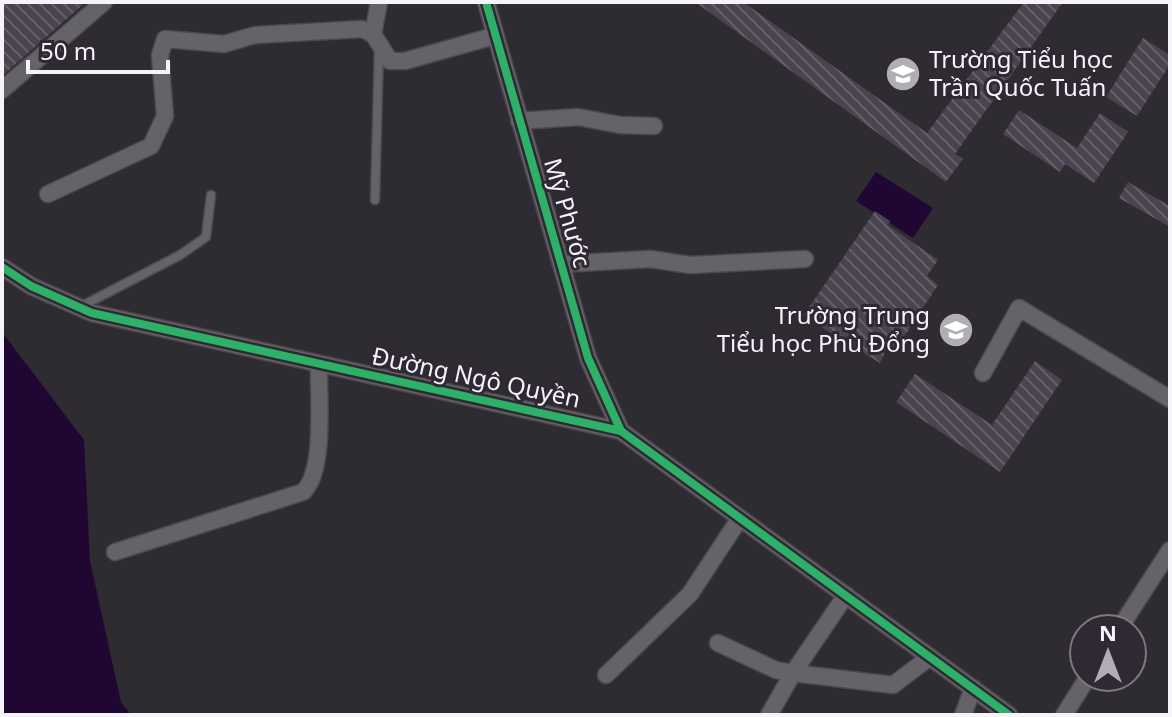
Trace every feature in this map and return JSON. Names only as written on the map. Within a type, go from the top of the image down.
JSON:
[{"type":"street","points":[[2,90],[104,2]]},
{"type":"street","points":[[376,40],[379,2]]},
{"type":"street","name":"Mỹ Phước","points":[[486,2],[588,358],[621,431]]},
{"type":"street","points":[[48,194],[151,146],[165,116],[160,55],[165,39],[224,44],[255,35],[362,29],[376,40],[385,57],[395,62],[494,36]]},
{"type":"street","points":[[519,121],[578,117],[620,125],[654,126]]},
{"type":"street","points":[[561,264],[650,259],[690,265],[805,259]]},
{"type":"street","name":"Đường Ngô Quyền","points":[[2,267],[31,286],[79,307],[621,431],[1009,715]]},
{"type":"street","points":[[983,373],[1019,308],[1170,399]]},
{"type":"street","points":[[115,552],[303,492],[311,484],[316,467],[319,364]]},
{"type":"street","points":[[606,675],[690,594],[740,518]]},
{"type":"street","points":[[1129,613],[1170,550]]},
{"type":"street","points":[[769,715],[793,673],[846,595]]},
{"type":"street","points":[[718,643],[776,670],[893,685],[930,657]]},
{"type":"street","points":[[963,715],[973,688]]},
{"type":"street","points":[[1064,715],[1078,693]]},
{"type":"lane","points":[[375,200],[376,40]]},
{"type":"lane","points":[[79,307],[180,255],[206,237],[211,195]]},
{"type":"shaded area","points":[[876,172],[933,208],[913,238],[856,201]]},
{"type":"shaded area","points":[[2,332],[84,440],[90,561],[121,702],[131,715],[2,715]]},
{"type":"building","points":[[2,2],[86,2],[2,76]]},
{"type":"building","points":[[695,2],[743,2],[927,133],[1024,2],[1063,2],[955,154],[963,159],[946,182]]},
{"type":"building","points":[[1143,38],[1170,55],[1170,64],[1137,116],[1106,97]]},
{"type":"building","points":[[1019,110],[1077,148],[1100,113],[1128,132],[1094,183],[1065,164],[1060,172],[1003,134]]},
{"type":"building","points":[[1128,182],[1170,206],[1170,227],[1119,198]]},
{"type":"building","points":[[875,211],[890,221],[888,225],[938,260],[927,276],[938,285],[896,349],[888,346],[880,363],[803,316]]},
{"type":"building","points":[[1035,361],[1062,380],[1000,472],[896,402],[915,374],[992,425]]},
{"type":"cycle path","points":[[486,2],[588,358],[621,431]]},
{"type":"cycle path","points":[[2,267],[31,286],[92,313],[621,431],[1009,715]]},
{"type":"place","name":"Trường Tiểu học Trần Quốc Tuấn","points":[[903,74]]},
{"type":"place","name":"Trường Trung Tiểu học Phù Đổng","points":[[956,330]]}]
